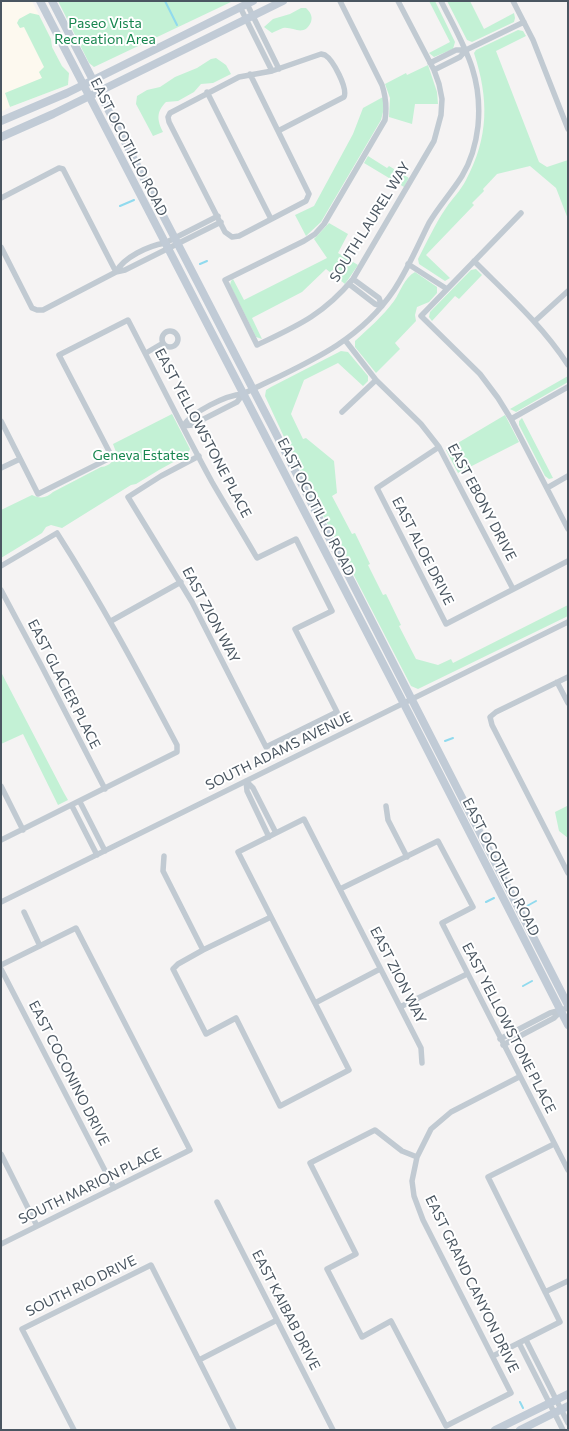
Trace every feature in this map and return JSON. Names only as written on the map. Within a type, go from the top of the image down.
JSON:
[{"type":"main road","name":"EAST OCOTILLO ROAD","points":[[40,1],[404,704],[565,1008]]},
{"type":"main road","name":"EAST OCOTILLO ROAD","points":[[52,1],[412,699],[565,1008],[568,1025]]},
{"type":"main road","points":[[1,137],[89,97],[283,1]]},
{"type":"main road","points":[[1,121],[83,85],[246,4]]},
{"type":"main road","points":[[496,1430],[568,1394]]},
{"type":"main road","points":[[520,1430],[561,1409]]},
{"type":"street","name":"SOUTH LAUREL WAY","points":[[340,1],[382,85],[387,103],[385,120],[324,224],[315,234],[224,280],[257,345],[304,322],[337,298],[351,281],[434,141],[441,115],[442,100],[439,84],[434,70],[398,1]]},
{"type":"street","points":[[182,426],[192,425],[214,414],[237,402],[243,394],[253,388],[335,347],[357,332],[382,306],[395,289],[431,221],[462,176],[477,139],[479,97],[474,71],[466,50],[440,1]]},
{"type":"street","points":[[513,1],[546,73],[568,130]]},
{"type":"street","points":[[246,4],[249,18],[272,71]]},
{"type":"street","points":[[249,18],[280,69]]},
{"type":"street","points":[[434,70],[460,57],[466,50],[524,22]]},
{"type":"street","points":[[261,48],[267,45]]},
{"type":"street","points":[[430,63],[456,50],[466,50]]},
{"type":"street","points":[[250,74],[278,131],[309,194],[306,201],[272,219],[235,237],[228,235],[168,117],[173,110],[233,79],[250,74],[280,69],[325,54],[331,60],[344,87],[345,94],[341,100],[278,131]]},
{"type":"street","points":[[206,92],[272,219]]},
{"type":"street","points":[[1,198],[59,168],[63,169],[116,272]]},
{"type":"street","points":[[521,213],[421,316],[480,374],[498,398],[511,419],[568,530]]},
{"type":"street","points":[[1,248],[32,308],[43,310],[116,272],[142,262],[166,246],[219,219]]},
{"type":"street","points":[[116,272],[121,263],[138,254],[156,245],[166,246]]},
{"type":"street","points":[[138,254],[142,262]]},
{"type":"street","points":[[474,261],[535,321],[568,365]]},
{"type":"street","points":[[408,264],[447,289]]},
{"type":"street","points":[[351,281],[375,304],[382,306]]},
{"type":"street","points":[[535,321],[568,291]]},
{"type":"street","name":"EAST YELLOWSTONE PLACE","points":[[20,459],[38,494],[112,457],[59,355],[128,320],[182,426],[257,558],[296,539],[332,611],[295,629],[336,712]]},
{"type":"street","name":"EAST EBONY DRIVE","points":[[345,340],[376,380],[421,424],[439,447],[513,589]]},
{"type":"street","points":[[146,353],[163,343]]},
{"type":"street","points":[[342,412],[376,380]]},
{"type":"street","points":[[511,419],[568,387]]},
{"type":"street","points":[[1,421],[20,459],[1,468]]},
{"type":"street","name":"EAST ALOE DRIVE","points":[[439,447],[377,488],[446,624],[513,589]]},
{"type":"street","name":"EAST ZION WAY","points":[[199,456],[161,476],[128,497],[180,582],[266,747],[336,712]]},
{"type":"street","points":[[547,488],[568,476]]},
{"type":"street","points":[[1,566],[57,533],[111,621],[177,746],[177,752],[1,840]]},
{"type":"street","points":[[513,589],[568,562]]},
{"type":"street","points":[[111,621],[180,582]]},
{"type":"street","name":"EAST GLACIER PLACE","points":[[1,590],[105,789]]},
{"type":"street","name":"SOUTH ADAMS AVENUE","points":[[1,902],[568,622]]},
{"type":"street","points":[[568,676],[496,712],[490,717],[568,873]]},
{"type":"street","points":[[557,682],[568,704]]},
{"type":"street","points":[[246,781],[253,788],[276,834],[238,852],[349,1070],[280,1106],[236,1018],[206,1034],[173,969],[178,964],[203,950],[271,917]]},
{"type":"street","points":[[246,781],[247,791],[269,837]]},
{"type":"street","points":[[1,786],[23,830]]},
{"type":"street","points":[[80,802],[105,851]]},
{"type":"street","points":[[72,806],[97,855]]},
{"type":"street","points":[[340,889],[407,857],[388,820],[386,806]]},
{"type":"street","name":"EAST ZION WAY","points":[[276,834],[304,819],[421,1048],[422,1063]]},
{"type":"street","name":"EAST YELLOWSTONE PLACE","points":[[407,857],[438,841],[473,907],[442,923],[501,1042],[568,1170]]},
{"type":"street","points":[[164,856],[164,871],[203,950]]},
{"type":"street","points":[[1,965],[40,946],[24,912]]},
{"type":"street","name":"SOUTH MARION PLACE","points":[[1,1244],[190,1150],[76,928],[40,946]]},
{"type":"street","name":"EAST COCONINO DRIVE","points":[[1,969],[114,1188]]},
{"type":"street","points":[[315,1003],[380,969]]},
{"type":"street","points":[[400,1007],[467,974]]},
{"type":"street","points":[[501,1042],[554,1018],[565,1008]]},
{"type":"street","points":[[417,1156],[431,1129],[451,1112],[519,1076]]},
{"type":"street","name":"EAST GRAND CANYON DRIVE","points":[[375,1130],[402,1151],[417,1156],[412,1181],[414,1196],[423,1220],[493,1356],[511,1393],[446,1426],[391,1321],[362,1337],[327,1269],[356,1254],[310,1164],[375,1130]]},
{"type":"street","points":[[493,1356],[560,1322],[488,1178],[554,1144]]},
{"type":"street","points":[[1,1154],[37,1226]]},
{"type":"street","name":"EAST KAIBAB DRIVE","points":[[217,1202],[333,1430]]},
{"type":"street","name":"SOUTH RIO DRIVE","points":[[74,1430],[22,1329],[151,1265],[199,1360]]},
{"type":"street","points":[[545,1292],[568,1281]]},
{"type":"street","points":[[234,1430],[199,1360],[277,1320]]},
{"type":"street","name":"EAST GRAND CANYON DRIVE","points":[[526,1340],[553,1402]]},
{"type":"street","name":"EAST GRAND CANYON DRIVE","points":[[519,1343],[553,1402],[561,1409],[568,1423]]},
{"type":"street","name":"EAST GRAND CANYON DRIVE","points":[[561,1409],[563,1430]]},
{"type":"shaded area","points":[[1,1],[32,1],[51,39],[52,47],[62,66],[69,73],[68,85],[1,112]]},
{"type":"green space","name":"Paseo Vista Recreation Area","points":[[58,1],[233,1],[94,67],[89,63]]},
{"type":"green space","points":[[429,1],[435,1],[455,42],[453,49],[434,57],[429,53],[450,42]]},
{"type":"green space","points":[[447,1],[470,1],[484,29],[514,13],[514,22],[472,42],[467,40]]},
{"type":"green space","points":[[301,8],[306,8],[312,20],[305,29],[283,28],[272,33],[264,27],[273,19],[290,14]]},
{"type":"green space","points":[[30,13],[39,15],[51,39],[52,47],[62,66],[69,73],[68,85],[10,107],[5,93],[42,78],[39,72],[44,67],[24,27],[20,28],[17,23],[19,19]]},
{"type":"green space","points":[[518,30],[523,31],[526,36],[496,51],[539,162],[547,167],[568,160],[568,219],[556,188],[530,166],[497,174],[472,203],[474,205],[426,255],[450,278],[445,281],[419,264],[418,259],[442,214],[466,180],[479,148],[483,133],[484,102],[474,53],[476,50]]},
{"type":"green space","points":[[216,58],[226,65],[231,74],[213,83],[201,84],[194,92],[178,101],[166,102],[160,109],[158,116],[163,132],[153,136],[136,104],[137,96],[147,90],[160,87],[175,77]]},
{"type":"green space","points":[[428,65],[437,92],[438,104],[415,104],[412,124],[389,117],[390,98],[385,84],[406,73],[407,75]]},
{"type":"green space","points":[[383,97],[384,108],[381,120],[321,222],[306,236],[295,215],[314,206],[353,134],[363,108]]},
{"type":"green space","points":[[368,156],[387,168],[389,166],[409,178],[404,187],[364,163]]},
{"type":"green space","points":[[329,223],[348,234],[338,253],[358,265],[345,284],[326,269],[302,292],[252,318],[262,339],[256,337],[230,285],[231,281],[233,279],[244,300],[327,258],[314,239]]},
{"type":"green space","points":[[476,269],[482,275],[459,299],[455,296],[432,321],[429,317],[430,312],[471,270]]},
{"type":"green space","points":[[415,272],[437,287],[437,293],[429,302],[417,307],[416,321],[395,343],[400,349],[376,373],[355,347],[355,341],[385,312],[394,301],[405,281]]},
{"type":"green space","points":[[341,351],[348,352],[368,376],[368,381],[363,386],[338,363],[304,380],[291,414],[303,439],[306,438],[334,461],[337,493],[332,496],[352,534],[355,533],[370,564],[368,565],[383,595],[386,594],[401,625],[399,626],[416,659],[438,665],[451,659],[453,663],[568,605],[568,616],[418,689],[411,686],[297,465],[265,396],[266,390],[271,387]]},
{"type":"green space","points":[[568,376],[568,382],[516,412],[510,409]]},
{"type":"green space","name":"Geneva Estates","points":[[172,414],[190,449],[188,454],[136,484],[131,485],[62,528],[51,525],[46,527],[42,533],[1,558],[1,510],[32,495],[46,497],[110,464],[116,452],[113,444]]},
{"type":"green space","points":[[505,415],[519,442],[458,473],[446,450]]},
{"type":"green space","points":[[522,418],[553,478],[549,479],[545,476],[519,425],[519,421]]},
{"type":"green space","points":[[1,672],[68,800],[58,805],[23,734],[1,744]]},
{"type":"green space","points":[[567,806],[568,838],[559,831],[555,812]]},
{"type":"waterway","points":[[165,1],[177,25]]},
{"type":"waterway","points":[[120,206],[134,200]]},
{"type":"waterway","points":[[200,264],[207,261]]},
{"type":"waterway","points":[[445,741],[453,738]]},
{"type":"waterway","points":[[486,902],[494,898]]},
{"type":"waterway","points":[[527,906],[536,901]]},
{"type":"waterway","points":[[523,986],[532,981]]},
{"type":"waterway","points":[[520,1402],[523,1408]]}]
